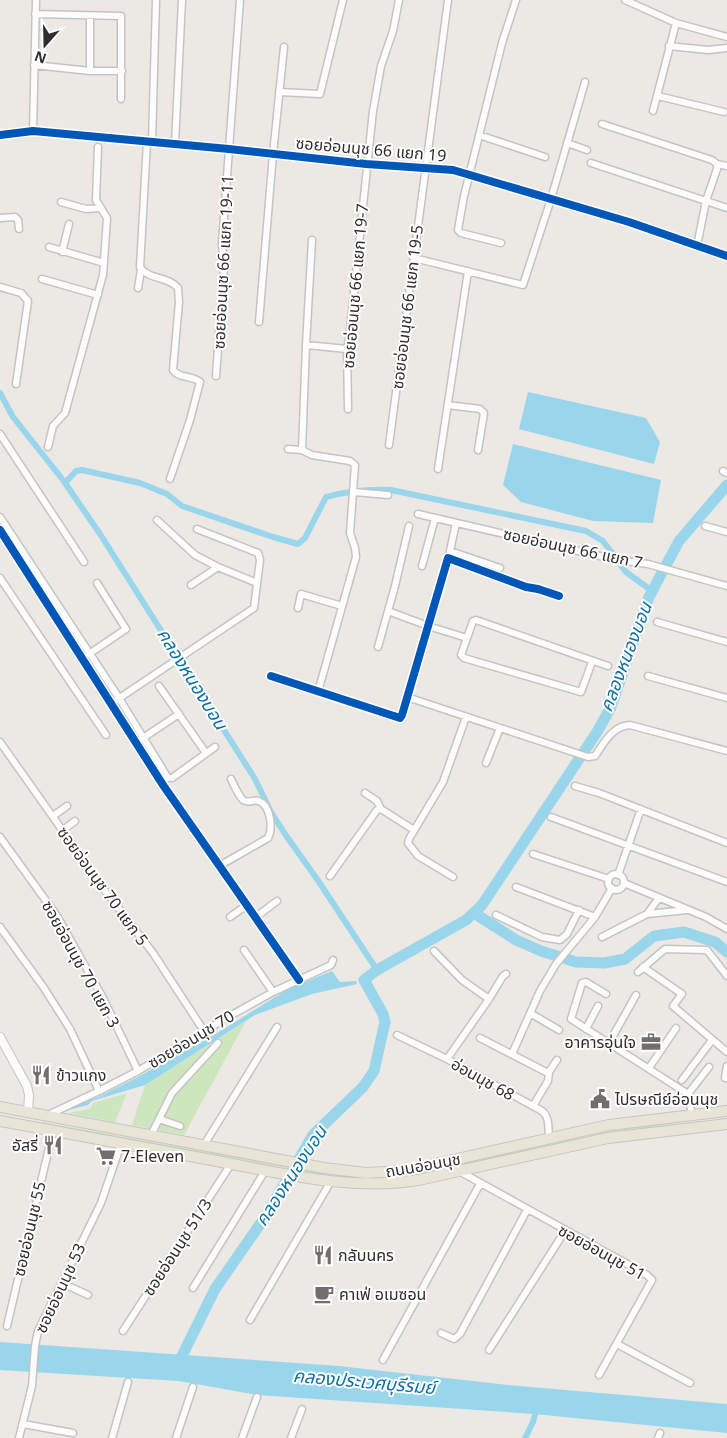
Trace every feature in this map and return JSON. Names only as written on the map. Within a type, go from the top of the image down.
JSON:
[{"type":"main road","name":"ถนนอ่อนนุช","points":[[0,1107],[324,1168],[366,1173],[425,1168],[609,1125],[727,1111]]},
{"type":"main road","points":[[26,1126],[28,1112]]},
{"type":"main road","name":"ถนนอ่อนนุช","points":[[0,1121],[266,1171],[319,1180],[361,1184],[408,1182],[608,1138],[727,1124]]},
{"type":"street","points":[[33,131],[36,0]]},
{"type":"street","points":[[138,288],[141,270],[150,142],[156,0]]},
{"type":"street","points":[[175,144],[180,6],[182,0]]},
{"type":"street","name":"ซอยอ่อนนุช 66 แยก 19-11","points":[[216,376],[223,294],[224,267],[222,244],[240,0]]},
{"type":"street","points":[[280,92],[320,94],[343,0]]},
{"type":"street","name":"ซอยอ่อนนุช 66 แยก 19-7","points":[[348,409],[346,349],[349,339],[366,164],[381,66],[394,31],[399,0]]},
{"type":"street","name":"ซอยอ่อนนุช 66 แยก 19-5","points":[[389,445],[448,0]]},
{"type":"street","points":[[501,243],[461,233],[458,230],[469,174],[502,43],[516,0]]},
{"type":"street","points":[[625,0],[676,23],[727,37]]},
{"type":"street","points":[[35,14],[121,16],[121,99]]},
{"type":"street","points":[[90,16],[90,71]]},
{"type":"street","points":[[653,111],[676,23]]},
{"type":"street","points":[[669,46],[708,50],[727,48]]},
{"type":"street","points":[[259,322],[284,47]]},
{"type":"street","points":[[34,65],[90,71],[122,71]]},
{"type":"street","points":[[414,258],[523,285],[551,199],[584,82]]},
{"type":"street","points":[[658,96],[724,112]]},
{"type":"street","points":[[602,124],[727,166]]},
{"type":"street","name":"ซอยอ่อนนุช 66 แยก 19","points":[[0,135],[33,131],[98,142],[150,142],[366,164],[453,170],[629,222],[727,256]]},
{"type":"street","points":[[479,136],[545,156]]},
{"type":"street","points":[[48,447],[53,426],[65,413],[98,295],[104,264],[107,218],[96,200],[98,142]]},
{"type":"street","points":[[567,143],[587,150]]},
{"type":"street","points":[[591,163],[727,208]]},
{"type":"street","points":[[698,246],[706,201],[717,164]]},
{"type":"street","points":[[61,202],[91,210],[101,208]]},
{"type":"street","points":[[0,218],[15,217],[18,220],[19,229]]},
{"type":"street","points":[[62,252],[69,224]]},
{"type":"street","points":[[302,450],[312,240]]},
{"type":"street","points":[[48,247],[104,264]]},
{"type":"street","points":[[141,270],[172,282],[178,288],[179,302],[173,370],[177,374],[194,378],[200,382],[190,420],[170,480]]},
{"type":"street","points":[[438,469],[468,271]]},
{"type":"street","points":[[42,279],[98,295]]},
{"type":"street","points":[[0,287],[22,293],[28,301],[16,384]]},
{"type":"street","points":[[306,345],[346,349]]},
{"type":"street","points":[[448,406],[480,409],[484,413],[478,450]]},
{"type":"street","points":[[0,434],[84,562]]},
{"type":"street","points":[[288,449],[302,450],[312,455],[350,461],[355,465],[350,533],[356,553],[318,692]]},
{"type":"street","points":[[354,492],[388,495]]},
{"type":"street","name":"ซอยอ่อนนุช 66 แยก 7","points":[[418,514],[617,560],[655,566],[727,586]]},
{"type":"street","points":[[0,517],[170,778],[216,747]]},
{"type":"street","points":[[422,566],[435,518]]},
{"type":"street","points":[[157,520],[195,555],[218,567],[257,582]]},
{"type":"street","points":[[456,523],[450,551],[500,568]]},
{"type":"street","points":[[378,647],[410,526]]},
{"type":"street","points":[[706,526],[727,532]]},
{"type":"street","points":[[0,530],[163,785],[299,980]]},
{"type":"street","points":[[112,703],[253,610],[255,606],[260,556],[256,551],[197,530]]},
{"type":"street","points":[[271,676],[400,718],[448,558],[526,587],[559,596]]},
{"type":"street","points":[[191,585],[218,567]]},
{"type":"street","points":[[0,578],[106,735]]},
{"type":"street","points":[[89,654],[126,629],[97,583]]},
{"type":"street","points":[[298,608],[302,594],[342,606]]},
{"type":"street","points":[[388,611],[467,638]]},
{"type":"street","points":[[592,662],[581,692],[464,658],[461,655],[473,621],[476,620],[608,666]]},
{"type":"street","points":[[657,622],[727,642]]},
{"type":"street","points":[[648,676],[727,698]]},
{"type":"street","points":[[159,686],[206,753]]},
{"type":"street","points":[[407,698],[588,757],[595,756],[607,738],[623,726],[630,726],[727,751]]},
{"type":"street","points":[[143,738],[179,714]]},
{"type":"street","points":[[453,877],[418,856],[409,846],[409,839],[443,782],[466,717]]},
{"type":"street","points":[[486,763],[500,728]]},
{"type":"street","name":"ซอยอ่อนนุช 70 แยก 5","points":[[0,742],[153,953],[204,1031]]},
{"type":"street","points":[[219,866],[268,838],[272,828],[268,812],[263,804],[259,802],[246,802],[231,779]]},
{"type":"street","points":[[575,786],[641,809],[727,843]]},
{"type":"street","points":[[365,793],[376,801],[381,809],[414,830]]},
{"type":"street","points":[[53,816],[67,806]]},
{"type":"street","points":[[330,876],[377,810],[381,809]]},
{"type":"street","points":[[618,874],[641,809]]},
{"type":"street","points":[[551,818],[727,882]]},
{"type":"street","points":[[63,830],[75,821]]},
{"type":"street","name":"ซอยอ่อนนุช 70 แยก 3","points":[[0,837],[56,916],[103,998],[138,1071]]},
{"type":"street","points":[[533,854],[609,879]]},
{"type":"street","points":[[609,879],[611,876],[618,874]]},
{"type":"street","points":[[618,874],[624,883],[706,917],[727,929]]},
{"type":"street","points":[[609,879],[608,882],[612,888],[619,889],[624,883]]},
{"type":"street","points":[[516,887],[595,917]]},
{"type":"street","points":[[512,1054],[540,991],[556,964],[595,917],[612,888]]},
{"type":"street","points":[[647,914],[659,898]]},
{"type":"street","points":[[256,917],[277,901]]},
{"type":"street","points":[[230,917],[247,905]]},
{"type":"street","points":[[496,915],[542,937],[560,940],[567,934],[579,910]]},
{"type":"street","points":[[602,937],[647,914],[688,910]]},
{"type":"street","points":[[0,927],[44,988],[70,1030],[99,1091]]},
{"type":"street","points":[[727,976],[707,950],[665,949],[640,969],[682,994],[673,1006],[727,1052]]},
{"type":"street","points":[[244,950],[273,992]]},
{"type":"street","points":[[434,951],[462,980],[489,999]]},
{"type":"street","name":"ซอยอ่อนนุช 70","points":[[46,1115],[138,1071],[273,992],[331,965],[333,960]]},
{"type":"street","points":[[447,1059],[506,974]]},
{"type":"street","points":[[606,994],[586,982],[581,985],[571,1019],[688,1094],[692,1115]]},
{"type":"street","points":[[610,1044],[636,996]]},
{"type":"street","points":[[586,1029],[598,1006]]},
{"type":"street","points":[[530,1013],[559,1030]]},
{"type":"street","points":[[204,1145],[277,1026]]},
{"type":"street","points":[[649,1068],[676,1028]]},
{"type":"street","name":"อ่อนนุช 68","points":[[397,1035],[447,1059],[546,1114],[549,1138]]},
{"type":"street","points":[[0,1037],[28,1086],[28,1112]]},
{"type":"street","points":[[480,1038],[548,1072]]},
{"type":"street","points":[[682,1080],[712,1040]]},
{"type":"street","points":[[151,1135],[172,1093],[218,1043]]},
{"type":"street","points":[[532,1106],[548,1081],[548,1072],[557,1060]]},
{"type":"street","points":[[727,1066],[724,1074],[724,1078],[727,1078]]},
{"type":"street","points":[[688,1094],[708,1067]]},
{"type":"street","points":[[159,1119],[180,1126]]},
{"type":"street","name":"ซอยอ่อนนุช 55","points":[[7,1326],[53,1131]]},
{"type":"street","name":"ซอยอ่อนนุช 53","points":[[19,1438],[30,1399],[38,1331],[101,1203],[121,1144]]},
{"type":"street","name":"ซอยอ่อนนุช 51/3","points":[[124,1331],[231,1164]]},
{"type":"street","points":[[193,1288],[266,1171]]},
{"type":"street","name":"ซอยอ่อนนุช 51","points":[[459,1171],[647,1275],[652,1280],[599,1375]]},
{"type":"street","points":[[250,1320],[331,1181]]},
{"type":"street","points":[[383,1360],[480,1184]]},
{"type":"street","points":[[441,1332],[454,1339],[460,1334],[527,1210]]},
{"type":"street","points":[[489,1350],[565,1231]]},
{"type":"street","points":[[62,1283],[88,1295]]},
{"type":"street","points":[[617,1344],[690,1383]]},
{"type":"street","points":[[112,1438],[128,1382]]},
{"type":"street","points":[[176,1438],[193,1388]]},
{"type":"street","points":[[242,1438],[257,1397]]},
{"type":"street","points":[[291,1438],[302,1409]]},
{"type":"street","points":[[23,1424],[73,1433]]},
{"type":"green space","points":[[246,1021],[184,1135],[132,1125],[145,1085]]},
{"type":"green space","points":[[127,1093],[115,1122],[68,1113],[90,1109],[93,1103]]},
{"type":"green space","points":[[727,1119],[727,1121],[614,1131],[454,1167],[407,1176],[387,1177],[320,1174],[102,1136],[83,1130],[41,1124],[42,1122],[321,1172],[415,1173],[606,1131],[641,1126]]},
{"type":"water","points":[[528,392],[646,418],[660,442],[654,464],[519,429]]},
{"type":"water","points":[[513,444],[661,480],[653,523],[593,521],[521,502],[503,485]]},
{"type":"water","points":[[332,971],[340,982],[356,981],[357,984],[312,994],[255,1015],[145,1085],[69,1110],[68,1108],[98,1097],[136,1078],[219,1032],[288,989]]},
{"type":"water","name":"คลองประเวศบุรีรมย์","points":[[0,1342],[339,1366],[508,1385],[727,1404],[727,1433],[534,1414],[257,1395],[179,1381],[0,1370]]},
{"type":"waterway","name":"คลองหนองบอน","points":[[0,393],[13,417],[63,480],[100,534],[255,779],[271,812],[377,970]]},
{"type":"waterway","points":[[65,483],[76,471],[82,470],[140,483],[167,494],[182,506],[298,544],[305,538],[326,497],[358,491],[391,490],[586,531],[603,541],[626,572],[652,591]]},
{"type":"waterway","name":"คลองหนองบอน","points":[[178,1364],[215,1289],[265,1217],[313,1135],[363,1087],[374,1071],[385,1022],[383,1014],[364,980],[377,970],[466,920],[482,905],[597,732],[611,707],[649,597],[679,541],[727,485]]},
{"type":"waterway","points":[[474,913],[516,940],[541,951],[576,962],[604,963],[625,959],[654,936],[684,932],[715,942],[727,952]]},
{"type":"waterway","points":[[525,1438],[533,1422],[537,1407]]},
{"type":"cycle path","points":[[0,135],[33,131],[366,164],[453,170],[629,222],[727,256]]},
{"type":"cycle path","points":[[0,530],[163,785],[299,980]]},
{"type":"cycle path","points":[[271,676],[400,718],[448,558],[526,587],[559,596]]},
{"type":"place","name":"อาคารอุ่นใจ","points":[[651,1042]]},
{"type":"place","name":"ข้าวแกง","points":[[41,1075]]},
{"type":"place","name":"ไปรษณีย์อ่อนนุช","points":[[600,1099]]},
{"type":"place","name":"อัสรี่","points":[[53,1145]]},
{"type":"place","name":"7-Eleven","points":[[106,1156]]},
{"type":"place","name":"กลับนคร","points":[[323,1255]]},
{"type":"place","name":"คาเฟ่ อเมซอน","points":[[324,1294]]}]
